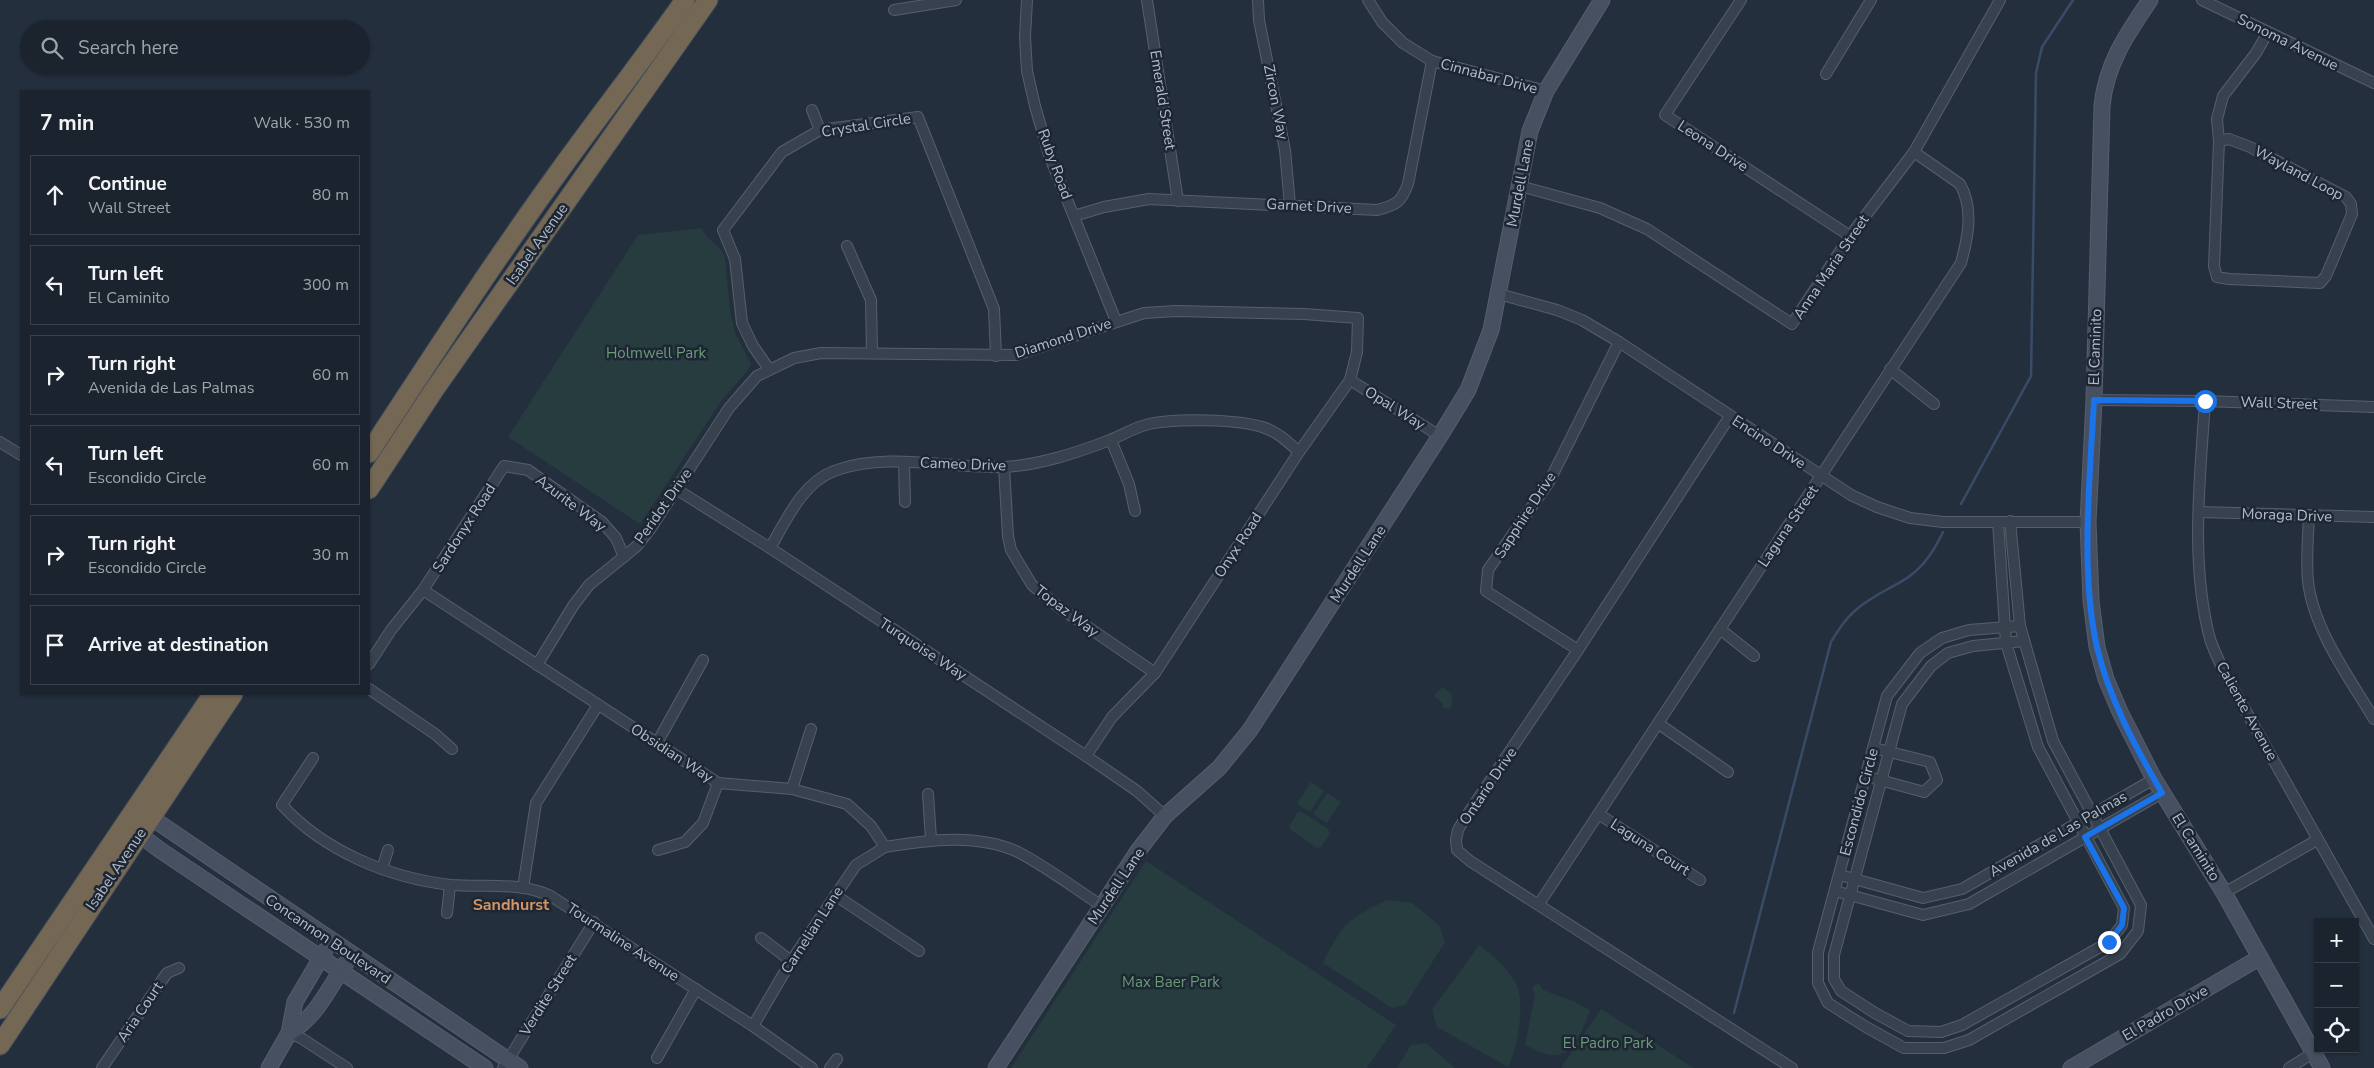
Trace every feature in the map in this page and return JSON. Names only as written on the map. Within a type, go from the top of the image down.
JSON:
[{"type":"highway","name":"Isabel Avenue","points":[[370,451],[460,314],[555,176],[640,65],[685,0]]},
{"type":"highway","name":"Isabel Avenue","points":[[370,487],[440,382],[708,0]]},
{"type":"highway","name":"Isabel Avenue","points":[[143,813],[212,695]]},
{"type":"highway","name":"Isabel Avenue","points":[[0,1045],[132,829],[232,695]]},
{"type":"highway","name":"Isabel Avenue","points":[[0,1009],[53,929],[132,829]]},
{"type":"street","points":[[894,10],[956,0]]},
{"type":"street","name":"Ruby Road","points":[[1027,0],[1025,37],[1029,80],[1049,155],[1116,321]]},
{"type":"street","name":"Emerald Street","points":[[1147,0],[1178,201]]},
{"type":"street","name":"Zircon Way","points":[[1258,0],[1260,20],[1285,150],[1290,205]]},
{"type":"street","name":"Cinnabar Drive","points":[[1368,0],[1382,22],[1402,43],[1432,61],[1546,90]]},
{"type":"street","name":"Murdell Lane","points":[[996,1068],[1138,851],[1165,816],[1219,768],[1246,737],[1468,390],[1492,330],[1530,131],[1546,90],[1602,0]]},
{"type":"street","name":"Leona Drive","points":[[1740,0],[1665,115],[1850,236]]},
{"type":"street","points":[[1826,74],[1871,0]]},
{"type":"street","name":"Anna Maria Street","points":[[1520,186],[1600,208],[1647,229],[1792,324],[1850,236],[1914,152],[2000,0]]},
{"type":"street","name":"El Caminito","points":[[2150,0],[2118,50],[2104,86],[2094,400],[2088,522],[2091,601],[2097,647],[2106,679],[2120,712],[2154,779],[2224,893],[2322,1068]]},
{"type":"street","name":"Sonoma Avenue","points":[[2202,0],[2374,83]]},
{"type":"street","name":"Wayland Loop","points":[[2219,141],[2229,139],[2250,147],[2346,197],[2351,204],[2352,214],[2326,276],[2320,283],[2217,277],[2214,266],[2219,141],[2217,119],[2223,96],[2256,53],[2268,32]]},
{"type":"street","name":"Garnet Drive","points":[[1074,216],[1133,201],[1290,205],[1377,210],[1397,203],[1403,197],[1408,184],[1432,61]]},
{"type":"street","points":[[812,110],[820,130]]},
{"type":"street","name":"Crystal Circle","points":[[769,369],[753,346],[742,323],[735,259],[723,230],[782,152],[820,130],[918,116],[994,309],[996,356]]},
{"type":"street","name":"Laguna Street","points":[[1539,904],[1600,815],[1961,263],[1967,235],[1969,204],[1960,184],[1914,152]]},
{"type":"street","points":[[847,246],[871,300],[872,353]]},
{"type":"street","name":"Encino Drive","points":[[1499,294],[1557,310],[1582,320],[1619,342],[1851,495],[1877,507],[1910,518],[1943,522],[2088,522]]},
{"type":"street","name":"Diamond Drive","points":[[769,369],[794,358],[821,353],[1016,355],[1144,313],[1304,314],[1358,318]]},
{"type":"street","name":"Onyx Road","points":[[1086,756],[1112,717],[1155,673],[1299,452],[1350,380],[1357,352],[1358,318]]},
{"type":"street","name":"Sapphire Drive","points":[[1578,650],[1486,591],[1488,570],[1549,482],[1619,342]]},
{"type":"street","name":"Peridot Drive","points":[[537,665],[573,606],[589,585],[637,546],[651,528],[729,408],[757,376],[769,369]]},
{"type":"street","points":[[1890,369],[1934,404]]},
{"type":"street","name":"Opal Way","points":[[1350,380],[1440,436]]},
{"type":"street","name":"Wall Street","points":[[2094,400],[2205,401],[2374,407]]},
{"type":"street","name":"Caliente Avenue","points":[[2205,401],[2198,559],[2202,602],[2211,640],[2225,674],[2292,790],[2317,840],[2371,926],[2374,939]]},
{"type":"street","name":"Ontario Drive","points":[[1730,416],[1578,650],[1465,818],[1456,840],[1457,850],[1470,860],[1792,1068]]},
{"type":"street","name":"Cameo Drive","points":[[770,548],[798,501],[816,482],[827,475],[858,465],[904,462],[1004,467],[1055,459],[1111,440],[1148,424],[1179,420],[1238,423],[1266,428],[1281,436],[1299,452]]},
{"type":"street","points":[[1111,440],[1129,484],[1135,511]]},
{"type":"street","points":[[0,442],[20,455]]},
{"type":"street","points":[[904,462],[905,502]]},
{"type":"street","name":"Azurite Way","points":[[504,466],[528,470],[602,522],[616,538],[624,557]]},
{"type":"street","name":"Sardonyx Road","points":[[370,662],[391,630],[423,590],[504,466]]},
{"type":"street","name":"Topaz Way","points":[[1004,467],[1008,536],[1011,550],[1032,585],[1060,608],[1155,673]]},
{"type":"street","name":"Turquoise Way","points":[[676,489],[770,548],[1086,756],[1137,791],[1165,816]]},
{"type":"street","name":"Moraga Drive","points":[[2200,512],[2374,517]]},
{"type":"street","points":[[2309,516],[2308,582],[2314,610],[2331,646],[2374,719]]},
{"type":"street","name":"Escondido Circle","points":[[2010,521],[2020,626],[2053,741],[2091,815],[2141,905],[2138,931],[2120,954],[1969,1040],[1944,1048],[1904,1048],[1828,1003],[1818,983],[1818,952],[1836,891],[1865,776],[1887,696],[1920,653],[1942,638],[1969,630],[2020,626]]},
{"type":"street","name":"Escondido Circle","points":[[1998,522],[2006,643],[2038,747],[2124,908],[2122,925],[2109,942],[1962,1025],[1941,1032],[1908,1031],[1841,991],[1834,979],[1834,955],[1852,895],[1902,704],[1931,666],[1948,653],[1973,646],[2006,643],[2024,641]]},
{"type":"street","name":"Obsidian Way","points":[[423,590],[718,783],[792,789],[847,804],[871,826],[885,847]]},
{"type":"street","points":[[1720,629],[1754,656]]},
{"type":"street","points":[[657,743],[703,660]]},
{"type":"street","points":[[370,690],[435,734],[452,749]]},
{"type":"street","points":[[523,888],[536,803],[598,705]]},
{"type":"street","points":[[1659,724],[1728,772]]},
{"type":"street","points":[[792,789],[811,729]]},
{"type":"street","points":[[1865,776],[1924,792],[1937,780],[1930,762],[1874,748]]},
{"type":"street","name":"Tourmaline Avenue","points":[[313,758],[282,805],[294,819],[336,847],[364,863],[450,885],[523,888],[549,895],[594,922],[753,1026],[812,1068]]},
{"type":"street","name":"Avenida de Las Palmas","points":[[1840,875],[1923,898],[1962,888],[2154,779]]},
{"type":"street","points":[[658,850],[685,842],[703,822],[718,783]]},
{"type":"street","name":"Avenida de Las Palmas","points":[[1836,891],[1923,915],[1969,904],[2162,793]]},
{"type":"street","points":[[928,794],[930,839]]},
{"type":"street","name":"Concannon Boulevard","points":[[143,813],[511,1065]]},
{"type":"street","name":"Laguna Court","points":[[1600,815],[1700,880]]},
{"type":"street","name":"Concannon Boulevard","points":[[132,829],[340,972],[485,1068]]},
{"type":"street","points":[[885,847],[930,839],[980,842],[1017,852],[1102,906]]},
{"type":"street","points":[[2224,893],[2317,840]]},
{"type":"street","name":"Carnelian Lane","points":[[753,1026],[791,961],[856,865],[885,847]]},
{"type":"street","points":[[382,869],[388,850]]},
{"type":"street","points":[[447,913],[450,885]]},
{"type":"street","points":[[1962,888],[1969,904]]},
{"type":"street","points":[[835,895],[919,950]]},
{"type":"street","name":"Verdite Street","points":[[511,1065],[594,922]]},
{"type":"street","points":[[761,938],[791,961]]},
{"type":"street","points":[[269,1068],[289,1033],[295,1002],[331,942]]},
{"type":"street","points":[[289,1033],[301,1026],[319,1007],[351,955]]},
{"type":"street","name":"El Padro Drive","points":[[2071,1068],[2259,958]]},
{"type":"street","name":"Aria Court","points":[[107,1066],[167,973],[179,968]]},
{"type":"street","points":[[2058,971],[2066,985]]},
{"type":"street","points":[[657,1058],[696,989]]},
{"type":"street","points":[[1866,1027],[1875,1013]]},
{"type":"street","points":[[289,1033],[301,1038],[347,1068]]},
{"type":"street","points":[[2289,1068],[2313,1053]]},
{"type":"street","points":[[830,1068],[837,1059]]},
{"type":"green space","name":"Holmwell Park","points":[[702,228],[725,257],[730,311],[735,333],[751,364],[722,400],[640,524],[508,437],[638,235]]},
{"type":"green space","points":[[1442,687],[1452,694],[1452,706],[1450,709],[1443,708],[1442,703],[1434,696]]},
{"type":"green space","points":[[1311,782],[1324,791],[1310,812],[1297,804]]},
{"type":"green space","points":[[1327,793],[1341,802],[1327,823],[1313,814]]},
{"type":"green space","points":[[1298,812],[1302,812],[1328,829],[1330,833],[1321,847],[1317,848],[1291,830],[1289,826]]},
{"type":"green space","name":"Max Baer Park","points":[[1146,861],[1396,1025],[1367,1068],[1011,1068]]},
{"type":"green space","points":[[1388,900],[1412,903],[1439,925],[1445,942],[1405,1005],[1392,1008],[1323,963],[1341,931],[1355,917]]},
{"type":"green space","points":[[1479,945],[1504,968],[1516,984],[1519,992],[1519,1026],[1508,1067],[1437,1027],[1432,1010]]},
{"type":"green space","points":[[1539,983],[1543,990],[1573,1001],[1590,1010],[1577,1040],[1566,1052],[1559,1055],[1544,1053],[1525,1045],[1535,994],[1532,987]]},
{"type":"green space","name":"El Padro Park","points":[[1601,1009],[1694,1068],[1561,1068]]},
{"type":"green space","points":[[1426,1043],[1455,1068],[1397,1068],[1411,1045]]},
{"type":"waterway","points":[[1961,504],[2031,376],[2036,73],[2042,47],[2073,0]]},
{"type":"waterway","points":[[1734,1013],[1831,642],[1843,624],[1855,611],[1916,571],[1926,561],[1943,532]]},
{"type":"district","name":"Sandhurst","points":[[511,905]]},
{"type":"route","points":[[2109,942],[2122,925],[2124,908],[2085,837],[2162,793],[2120,712],[2106,679],[2097,647],[2091,601],[2088,522],[2094,400],[2205,401]]}]
